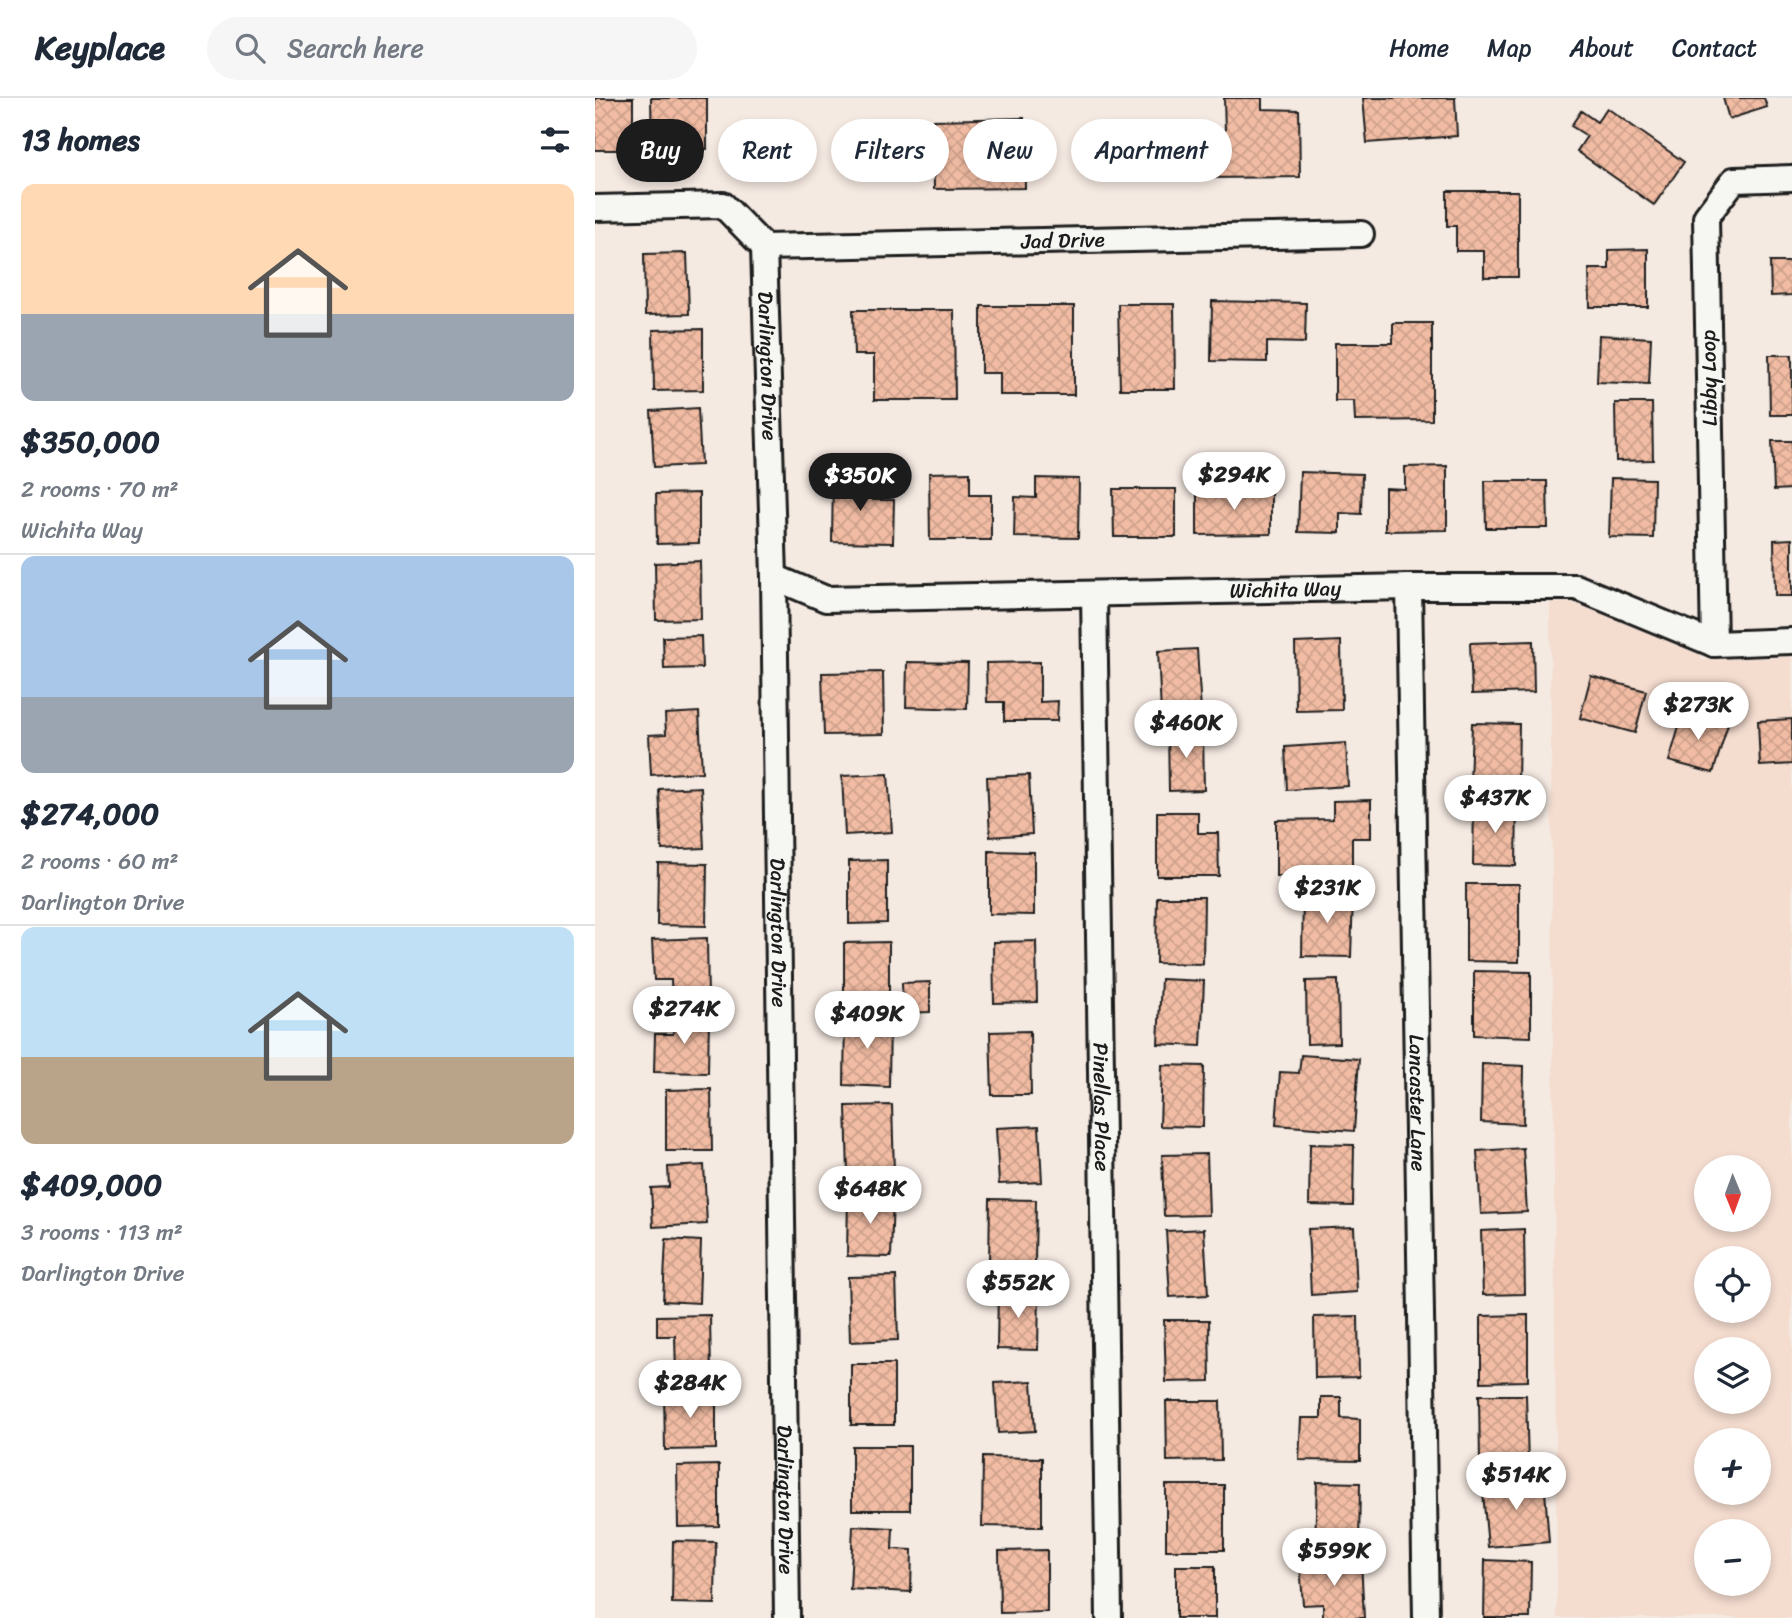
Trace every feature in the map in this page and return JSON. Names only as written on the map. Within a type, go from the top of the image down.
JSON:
[{"type":"street","name":"Libby Loop","points":[[1714,644],[1706,217],[1734,180],[1792,178]]},
{"type":"street","points":[[595,208],[723,205],[764,247]]},
{"type":"street","name":"Jad Drive","points":[[764,247],[1361,234]]},
{"type":"street","name":"Darlington Drive","points":[[764,247],[774,577],[787,1618]]},
{"type":"street","name":"Wichita Way","points":[[774,577],[826,599],[1409,587],[1576,587],[1714,644],[1792,641]]},
{"type":"street","name":"Lancaster Lane","points":[[1409,587],[1426,1618]]},
{"type":"street","name":"Pinellas Place","points":[[1094,594],[1109,1618]]},
{"type":"shaded area","points":[[1550,603],[1574,603],[1701,655],[1701,660],[1792,657],[1792,1618],[1557,1618]]},
{"type":"building","points":[[595,98],[633,98],[633,119],[616,119],[616,150],[595,150]]},
{"type":"building","points":[[651,98],[707,98],[707,149],[704,149],[704,119],[651,119]]},
{"type":"building","points":[[1224,98],[1262,98],[1262,109],[1299,110],[1300,177],[1232,178],[1232,119],[1225,119]]},
{"type":"building","points":[[1363,98],[1455,98],[1457,136],[1367,143]]},
{"type":"building","points":[[1723,98],[1764,98],[1767,107],[1729,119]]},
{"type":"building","points":[[1607,108],[1684,162],[1654,205],[1577,151],[1587,136],[1571,126],[1581,111],[1597,122]]},
{"type":"building","points":[[963,119],[963,182],[1025,182],[1025,188],[934,189],[934,182],[949,182],[949,120]]},
{"type":"building","points":[[1447,191],[1518,191],[1518,277],[1484,277],[1484,251],[1456,251],[1456,226],[1447,226]]},
{"type":"building","points":[[1648,249],[1648,307],[1590,307],[1589,269],[1609,269],[1609,250]]},
{"type":"building","points":[[687,253],[689,314],[645,315],[644,254]]},
{"type":"building","points":[[1770,262],[1792,262],[1792,295],[1771,296]]},
{"type":"building","points":[[1212,301],[1306,303],[1305,343],[1267,342],[1267,362],[1211,361]]},
{"type":"building","points":[[1118,304],[1174,304],[1175,389],[1120,389]]},
{"type":"building","points":[[981,306],[1074,306],[1074,395],[1000,395],[1000,373],[981,373]]},
{"type":"building","points":[[853,310],[954,310],[955,400],[874,400],[874,355],[854,355]]},
{"type":"building","points":[[1393,323],[1432,323],[1432,420],[1355,421],[1354,401],[1335,401],[1335,343],[1393,343]]},
{"type":"building","points":[[703,329],[703,390],[654,391],[653,330]]},
{"type":"building","points":[[1599,335],[1651,338],[1649,384],[1597,382]]},
{"type":"building","points":[[1769,355],[1792,355],[1792,415],[1770,415]]},
{"type":"building","points":[[1615,403],[1652,403],[1653,460],[1616,461]]},
{"type":"building","points":[[698,408],[701,465],[654,467],[651,411]]},
{"type":"building","points":[[1772,441],[1792,441],[1792,489],[1774,490]]},
{"type":"building","points":[[1447,466],[1447,530],[1385,531],[1385,488],[1405,489],[1405,467]]},
{"type":"building","points":[[970,472],[970,495],[991,495],[991,540],[930,540],[929,473]]},
{"type":"building","points":[[1300,472],[1362,474],[1361,514],[1340,513],[1340,533],[1298,532]]},
{"type":"building","points":[[833,477],[874,478],[873,500],[894,500],[893,543],[832,542]]},
{"type":"building","points":[[1036,478],[1079,479],[1078,538],[1014,537],[1015,497],[1036,498]]},
{"type":"building","points":[[1611,478],[1654,479],[1653,538],[1609,537]]},
{"type":"building","points":[[1485,481],[1547,481],[1548,528],[1486,528]]},
{"type":"building","points":[[1113,489],[1176,489],[1176,537],[1114,537]]},
{"type":"building","points":[[1197,490],[1271,490],[1271,534],[1197,535]]},
{"type":"building","points":[[699,493],[699,543],[657,544],[656,494]]},
{"type":"building","points":[[1792,539],[1792,596],[1775,596],[1774,540]]},
{"type":"building","points":[[700,561],[701,619],[656,620],[655,563]]},
{"type":"building","points":[[701,636],[702,668],[664,669],[663,637]]},
{"type":"building","points":[[1341,641],[1342,710],[1296,711],[1295,643]]},
{"type":"building","points":[[1533,641],[1534,692],[1472,694],[1470,643]]},
{"type":"building","points":[[1197,649],[1201,711],[1161,713],[1158,651]]},
{"type":"building","points":[[907,662],[968,663],[967,709],[906,707]]},
{"type":"building","points":[[1040,662],[1040,702],[1058,701],[1057,721],[1004,721],[1004,702],[987,702],[986,663]]},
{"type":"building","points":[[883,672],[884,734],[824,735],[822,673]]},
{"type":"building","points":[[1591,676],[1646,691],[1635,733],[1580,718]]},
{"type":"building","points":[[1684,710],[1728,724],[1713,773],[1669,761]]},
{"type":"building","points":[[699,712],[702,772],[651,775],[649,735],[666,734],[665,714]]},
{"type":"building","points":[[1792,719],[1792,764],[1760,766],[1758,721]]},
{"type":"building","points":[[1472,723],[1519,724],[1518,786],[1470,785]]},
{"type":"building","points":[[1203,729],[1204,790],[1169,791],[1168,730]]},
{"type":"building","points":[[1346,743],[1348,786],[1287,790],[1285,747]]},
{"type":"building","points":[[888,774],[892,832],[845,835],[842,776]]},
{"type":"building","points":[[1029,775],[1032,834],[990,837],[987,777]]},
{"type":"building","points":[[701,787],[704,848],[662,850],[659,789]]},
{"type":"building","points":[[1371,800],[1371,838],[1352,838],[1352,876],[1276,876],[1276,820],[1333,819],[1333,801]]},
{"type":"building","points":[[1474,804],[1517,805],[1516,866],[1473,865]]},
{"type":"building","points":[[1157,812],[1198,812],[1198,833],[1218,833],[1219,876],[1157,876]]},
{"type":"building","points":[[989,851],[1034,852],[1034,915],[989,914]]},
{"type":"building","points":[[887,860],[887,923],[849,924],[849,861]]},
{"type":"building","points":[[658,863],[707,864],[706,926],[657,925]]},
{"type":"building","points":[[1466,884],[1519,884],[1519,962],[1466,961]]},
{"type":"building","points":[[1303,893],[1353,894],[1351,957],[1302,956]]},
{"type":"building","points":[[1157,897],[1204,897],[1203,964],[1156,963]]},
{"type":"building","points":[[707,938],[708,999],[672,1000],[671,980],[654,980],[652,940]]},
{"type":"building","points":[[1036,941],[1037,1002],[994,1003],[993,942]]},
{"type":"building","points":[[889,942],[889,1007],[844,1008],[844,943]]},
{"type":"building","points":[[1474,971],[1531,972],[1531,1037],[1474,1035]]},
{"type":"building","points":[[1161,979],[1204,981],[1201,1046],[1158,1044]]},
{"type":"building","points":[[1338,980],[1339,1043],[1307,1044],[1306,981]]},
{"type":"building","points":[[930,982],[930,1012],[903,1013],[902,983]]},
{"type":"building","points":[[674,1015],[709,1016],[708,1073],[654,1072],[655,1034],[673,1034]]},
{"type":"building","points":[[845,1015],[890,1016],[889,1087],[844,1085]]},
{"type":"building","points":[[1030,1031],[1031,1095],[992,1095],[990,1032]]},
{"type":"building","points":[[1301,1055],[1359,1059],[1354,1131],[1276,1125],[1280,1072],[1299,1073]]},
{"type":"building","points":[[1482,1064],[1524,1066],[1523,1124],[1481,1122]]},
{"type":"building","points":[[1162,1065],[1204,1066],[1203,1127],[1160,1126]]},
{"type":"building","points":[[711,1089],[712,1151],[666,1151],[666,1090]]},
{"type":"building","points":[[892,1105],[894,1172],[848,1174],[846,1106]]},
{"type":"building","points":[[1039,1126],[1042,1182],[999,1184],[996,1128]]},
{"type":"building","points":[[1310,1144],[1354,1145],[1353,1206],[1309,1205]]},
{"type":"building","points":[[1523,1148],[1527,1212],[1481,1214],[1477,1151]]},
{"type":"building","points":[[1207,1154],[1209,1215],[1164,1216],[1162,1155]]},
{"type":"building","points":[[704,1165],[707,1224],[653,1227],[651,1188],[669,1187],[668,1167]]},
{"type":"building","points":[[848,1196],[893,1197],[891,1257],[847,1256]]},
{"type":"building","points":[[990,1199],[1036,1200],[1035,1265],[989,1264]]},
{"type":"building","points":[[1354,1227],[1357,1292],[1311,1295],[1308,1229]]},
{"type":"building","points":[[1204,1229],[1208,1295],[1170,1297],[1166,1231]]},
{"type":"building","points":[[1524,1229],[1525,1294],[1483,1295],[1481,1231]]},
{"type":"building","points":[[666,1239],[701,1241],[699,1303],[663,1301]]},
{"type":"building","points":[[896,1276],[898,1340],[850,1342],[848,1277]]},
{"type":"building","points":[[998,1290],[1039,1291],[1038,1350],[997,1349]]},
{"type":"building","points":[[710,1315],[711,1375],[676,1375],[675,1336],[657,1336],[657,1316]]},
{"type":"building","points":[[1528,1315],[1528,1381],[1481,1382],[1481,1316]]},
{"type":"building","points":[[1358,1316],[1359,1377],[1315,1378],[1314,1317]]},
{"type":"building","points":[[1164,1320],[1209,1320],[1210,1381],[1166,1382]]},
{"type":"building","points":[[851,1364],[894,1364],[894,1425],[851,1425]]},
{"type":"building","points":[[1032,1381],[1035,1431],[998,1433],[995,1383]]},
{"type":"building","points":[[716,1391],[716,1449],[665,1450],[664,1392]]},
{"type":"building","points":[[1479,1395],[1526,1395],[1528,1464],[1480,1464]]},
{"type":"building","points":[[1321,1397],[1341,1397],[1341,1418],[1360,1419],[1360,1461],[1299,1460],[1301,1418],[1321,1418]]},
{"type":"building","points":[[1166,1401],[1220,1401],[1221,1460],[1167,1461]]},
{"type":"building","points":[[852,1446],[910,1446],[910,1510],[852,1510]]},
{"type":"building","points":[[983,1457],[1042,1458],[1042,1527],[982,1526]]},
{"type":"building","points":[[719,1465],[719,1526],[678,1527],[677,1466]]},
{"type":"building","points":[[1544,1478],[1549,1542],[1488,1547],[1482,1482]]},
{"type":"building","points":[[1317,1482],[1360,1483],[1359,1547],[1315,1546]]},
{"type":"building","points":[[1166,1485],[1224,1485],[1224,1550],[1166,1550]]},
{"type":"building","points":[[853,1526],[893,1528],[892,1549],[912,1550],[911,1592],[850,1589]]},
{"type":"building","points":[[673,1541],[716,1542],[715,1604],[672,1603]]},
{"type":"building","points":[[1047,1550],[1047,1612],[1000,1613],[999,1551]]},
{"type":"building","points":[[1361,1560],[1364,1618],[1323,1618],[1323,1604],[1303,1605],[1300,1563]]},
{"type":"building","points":[[1485,1560],[1531,1562],[1530,1618],[1484,1618]]},
{"type":"building","points":[[1176,1566],[1215,1566],[1215,1618],[1176,1618]]}]
